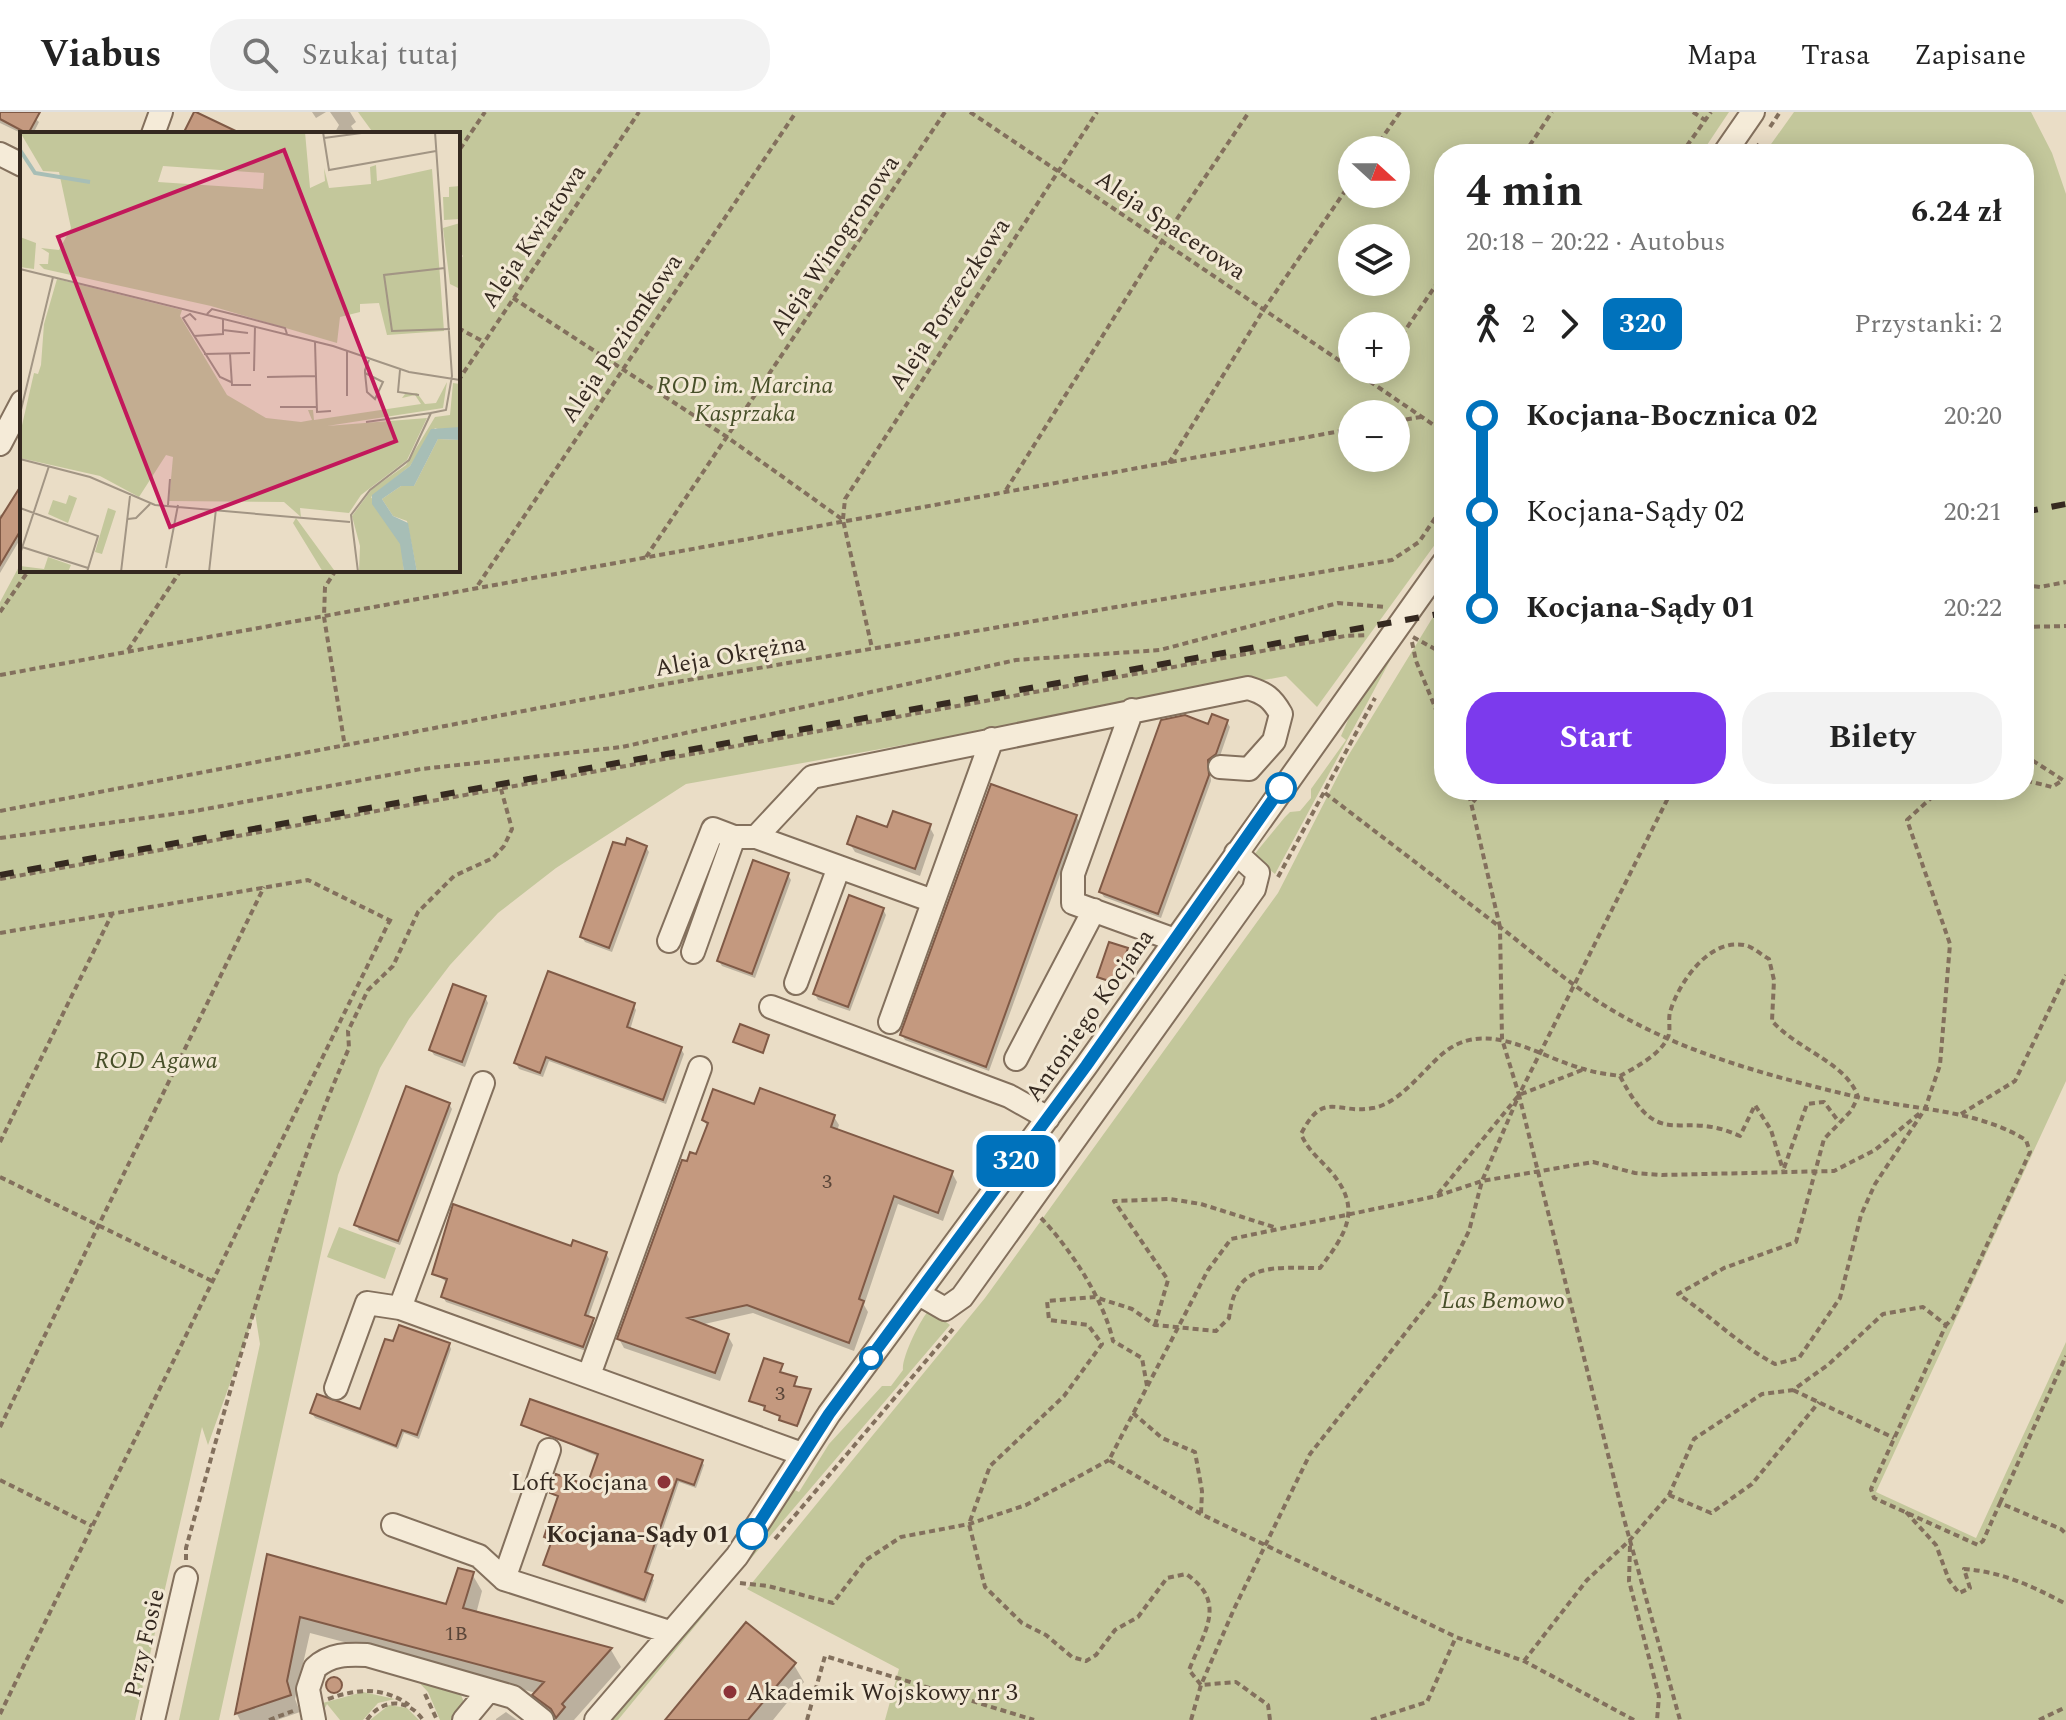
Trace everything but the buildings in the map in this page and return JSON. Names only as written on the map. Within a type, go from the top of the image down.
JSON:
[{"type":"street","points":[[154,132],[161,112]]},
{"type":"street","points":[[1731,144],[1753,112]]},
{"type":"street","points":[[0,154],[20,164]]},
{"type":"street","points":[[0,443],[20,406]]},
{"type":"street","name":"Antoniego Kocjana","points":[[596,1720],[737,1556],[802,1454],[1048,1118],[1434,576]]},
{"type":"street","points":[[693,952],[745,837],[812,777],[1248,688],[1264,693],[1274,700],[1281,714],[1274,741],[1249,769],[1220,767]]},
{"type":"street","points":[[1132,710],[1073,874],[1073,903],[1175,940]]},
{"type":"street","points":[[890,1022],[992,739]]},
{"type":"street","points":[[669,941],[713,829],[839,867],[933,901]]},
{"type":"street","points":[[919,1294],[945,1309],[962,1297],[1143,1048],[1254,889],[1258,873],[1236,853]]},
{"type":"street","points":[[796,983],[839,867]]},
{"type":"street","points":[[1016,1059],[1094,910]]},
{"type":"street","points":[[771,1007],[1009,1096],[1048,1118]]},
{"type":"street","points":[[589,1375],[700,1068]]},
{"type":"street","points":[[400,1308],[483,1083]]},
{"type":"street","points":[[336,1388],[367,1303],[400,1308],[802,1454]]},
{"type":"street","points":[[504,1579],[549,1450]]},
{"type":"street","points":[[393,1525],[479,1556],[504,1579],[669,1632]]},
{"type":"street","name":"Przy Fosie","points":[[153,1720],[186,1578]]},
{"type":"street","points":[[312,1712],[309,1682],[315,1668],[335,1656],[349,1654],[367,1655],[513,1697],[542,1720]]},
{"type":"street","points":[[464,1720],[489,1690]]},
{"type":"path","points":[[460,149],[485,112]]},
{"type":"path","name":"Aleja Kwiatowa","points":[[460,378],[639,112]]},
{"type":"path","name":"Aleja Poziomkowa","points":[[477,586],[796,112]]},
{"type":"path","name":"Aleja Winogronowa","points":[[646,557],[945,112]]},
{"type":"path","name":"Aleja Spacerowa","points":[[970,112],[1338,360]]},
{"type":"path","name":"Aleja Porzeczkowa","points":[[843,520],[845,499],[1097,112]]},
{"type":"path","points":[[1005,492],[1162,241],[1249,112]]},
{"type":"path","points":[[1384,136],[1400,112]]},
{"type":"path","points":[[1531,144],[1552,112]]},
{"type":"path","points":[[1693,112],[1705,120]]},
{"type":"path","points":[[1688,144],[1711,112]]},
{"type":"path","points":[[1169,463],[1264,309],[1338,201]]},
{"type":"path","points":[[1410,323],[1434,288]]},
{"type":"path","points":[[513,298],[727,437],[843,520],[872,649]]},
{"type":"path","points":[[460,329],[484,342]]},
{"type":"path","name":"Aleja Spacerowa","points":[[1374,384],[1434,425]]},
{"type":"path","points":[[1410,419],[1422,417]]},
{"type":"path","points":[[0,675],[308,616],[324,617],[477,586],[1338,432]]},
{"type":"path","name":"Aleja Okrężna","points":[[0,811],[872,649],[1392,560],[1419,542],[1434,520]]},
{"type":"path","points":[[0,612],[28,572]]},
{"type":"path","points":[[128,650],[180,572]]},
{"type":"path","points":[[335,572],[325,587],[324,617],[345,747]]},
{"type":"path","points":[[2034,586],[2066,582]]},
{"type":"path","points":[[0,838],[210,808],[421,769],[622,747],[1016,660],[1160,650],[1338,603],[1367,608],[1393,607]]},
{"type":"path","points":[[2034,627],[2066,626]]},
{"type":"path","points":[[0,879],[1149,670],[1345,636],[1372,635]]},
{"type":"path","points":[[1434,648],[1411,635],[1416,661],[1434,705]]},
{"type":"path","points":[[2034,761],[2063,780],[2052,787],[2034,782]]},
{"type":"path","points":[[186,1578],[186,1548],[225,1404],[296,1189],[304,1153],[349,1048],[348,1031],[368,990],[393,966],[418,912],[454,876],[493,858],[504,846],[512,829],[501,789]]},
{"type":"path","points":[[1325,793],[1608,1008],[1668,1036],[1785,1078],[1858,1097],[1961,1114],[2008,1129],[2026,1140],[2030,1152],[1871,1489],[1874,1498],[1978,1545],[1983,1541],[2066,1356]]},
{"type":"path","points":[[1191,1720],[1201,1685],[1310,1454],[1440,1289],[1469,1231],[1482,1181],[1519,1095],[1667,800]]},
{"type":"path","points":[[1201,1685],[1189,1670],[1209,1620],[1211,1601],[1202,1584],[1186,1574],[1167,1578],[1138,1617],[1115,1630],[1096,1655],[1086,1661],[1072,1657],[1046,1635],[1022,1623],[985,1587],[969,1524],[990,1466],[1064,1396],[1102,1344],[1088,1325],[1049,1320],[1047,1301],[1095,1297],[1132,1309],[1155,1325],[1178,1330],[1216,1331],[1229,1318],[1232,1297],[1239,1285],[1257,1271],[1320,1268],[1341,1241],[1351,1212],[1342,1189],[1309,1151],[1301,1134],[1310,1116],[1330,1104],[1373,1108],[1392,1099],[1446,1050],[1474,1037],[1502,1039],[1584,1070],[1620,1076],[1646,1061],[1668,1036],[1669,1014],[1692,971],[1711,953],[1730,945],[1749,946],[1769,959],[1774,980],[1770,1004],[1772,1021],[1804,1050],[1844,1074],[1853,1082],[1858,1097],[1851,1111],[1824,1139],[1796,1242],[1724,1268],[1678,1294],[1704,1311],[1744,1348],[1775,1364],[1799,1358],[1840,1298],[1861,1215],[1875,1184],[1925,1109],[1940,1065],[1950,944],[1907,820],[1929,800]]},
{"type":"path","points":[[1473,802],[1500,927],[1502,1039],[1519,1095],[1630,1540],[1680,1720]]},
{"type":"path","points":[[0,933],[308,880],[393,921],[0,1714]]},
{"type":"path","points":[[0,1427],[264,887]]},
{"type":"path","points":[[0,1142],[112,914]]},
{"type":"path","points":[[1961,1114],[2015,1081],[2066,975]]},
{"type":"path","points":[[1437,1196],[1519,1095],[1584,1070]]},
{"type":"path","points":[[1620,1076],[1635,1106],[1650,1120],[1666,1126],[1721,1127],[1740,1136],[1755,1105],[1771,1130],[1783,1170]]},
{"type":"path","points":[[1783,1170],[1807,1104],[1824,1102],[1839,1122]]},
{"type":"path","points":[[737,1583],[768,1586],[833,1603],[866,1560],[901,1537],[969,1524],[1026,1505],[1109,1460],[1208,1270],[1231,1239],[1276,1227],[1437,1196],[1482,1181],[1593,1162],[1635,1173],[1662,1175],[1834,1171],[1875,1150],[1925,1109]]},
{"type":"path","points":[[0,1177],[212,1281]]},
{"type":"path","points":[[1155,1325],[1168,1280],[1114,1201],[1186,1202],[1276,1227]]},
{"type":"path","points":[[1036,1213],[1087,1277],[1109,1322],[1113,1341],[1142,1358],[1147,1387]]},
{"type":"path","points":[[1524,1661],[1587,1580],[1630,1540],[1669,1495],[1694,1439],[1762,1394],[1793,1390],[1829,1364],[1883,1314],[1923,1307],[1946,1325]]},
{"type":"path","points":[[1793,1390],[1894,1438]]},
{"type":"path","points":[[1669,1495],[1711,1513],[1752,1484],[1819,1402]]},
{"type":"path","points":[[1133,1413],[1162,1438],[1195,1452],[1202,1491],[1201,1514]]},
{"type":"path","points":[[1109,1460],[1201,1514],[1456,1637],[1524,1661],[1634,1720]]},
{"type":"path","points":[[0,1480],[92,1526]]},
{"type":"path","points":[[2000,1503],[2066,1534]]},
{"type":"path","points":[[1904,1510],[1936,1545],[1949,1580],[1959,1593],[1970,1588],[1964,1569],[1991,1571],[2022,1581],[2066,1604]]},
{"type":"path","points":[[1630,1540],[1629,1581],[1659,1696],[1657,1720]]},
{"type":"path","points":[[1371,1720],[1427,1702],[1456,1637]]},
{"type":"path","points":[[807,1720],[825,1656],[1034,1720]]},
{"type":"path","points":[[1201,1685],[1236,1682],[1268,1705],[1270,1720]]},
{"type":"path","points":[[269,1720],[312,1712],[362,1690],[390,1695],[409,1705],[423,1720]]},
{"type":"path","points":[[367,1720],[380,1706],[389,1703],[409,1705]]},
{"type":"path","points":[[2039,1720],[2066,1707]]},
{"type":"green space","name":"ROD im. Marcina Kasprzaka","points":[[358,112],[1729,112],[1708,144],[1434,144],[1434,546],[1317,707],[1286,676],[686,784],[556,868],[498,913],[450,965],[409,1019],[380,1068],[338,1175],[219,1720],[179,1720],[260,1344],[255,1313],[208,1445],[202,1427],[135,1720],[0,1720],[0,602],[20,565],[20,572],[460,572],[460,260],[463,256],[460,252],[460,132],[373,132]]},
{"type":"green space","name":"Las Bemowo","points":[[1794,112],[2031,112],[2052,153],[2066,194],[2066,1081],[1876,1492],[1976,1538],[2066,1342],[2066,1720],[885,1720],[899,1669],[747,1589],[985,1298],[1278,893],[1348,756],[1434,615],[1434,800],[2034,800],[2034,144],[1771,144]]},
{"type":"green space","points":[[1411,625],[1275,874],[1253,856],[1290,812],[1300,811],[1311,798],[1311,789],[1346,740],[1341,736],[1358,697]]},
{"type":"green space","points":[[339,1227],[396,1248],[385,1279],[327,1257]]},
{"type":"green space","points":[[930,1309],[950,1325],[742,1569],[793,1489],[799,1492],[829,1444],[882,1386],[891,1386],[903,1370],[912,1339]]},
{"type":"green space","points":[[719,1597],[618,1720],[610,1720],[680,1636]]},
{"type":"green space","points":[[414,1677],[460,1692],[466,1708],[460,1720],[440,1720],[428,1692]]},
{"type":"green space","points":[[363,1692],[395,1699],[378,1703],[363,1720],[340,1720],[327,1704],[321,1716],[319,1704]]},
{"type":"green space","points":[[389,1705],[407,1708],[419,1720],[370,1720]]},
{"type":"railway","points":[[2034,510],[2066,504]]},
{"type":"railway","points":[[0,875],[1434,615]]},
{"type":"bus line","name":"320","points":[[752,1534],[829,1414],[1086,1066],[1281,788]]},
{"type":"place","name":"Loft Kocjana","points":[[664,1482]]},
{"type":"place","name":"Kocjana-Sądy 01","points":[[752,1534]]},
{"type":"place","name":"Akademik Wojskowy nr 3","points":[[730,1692]]},
{"type":"park label","name":"ROD Agawa","points":[[156,1060]]}]
